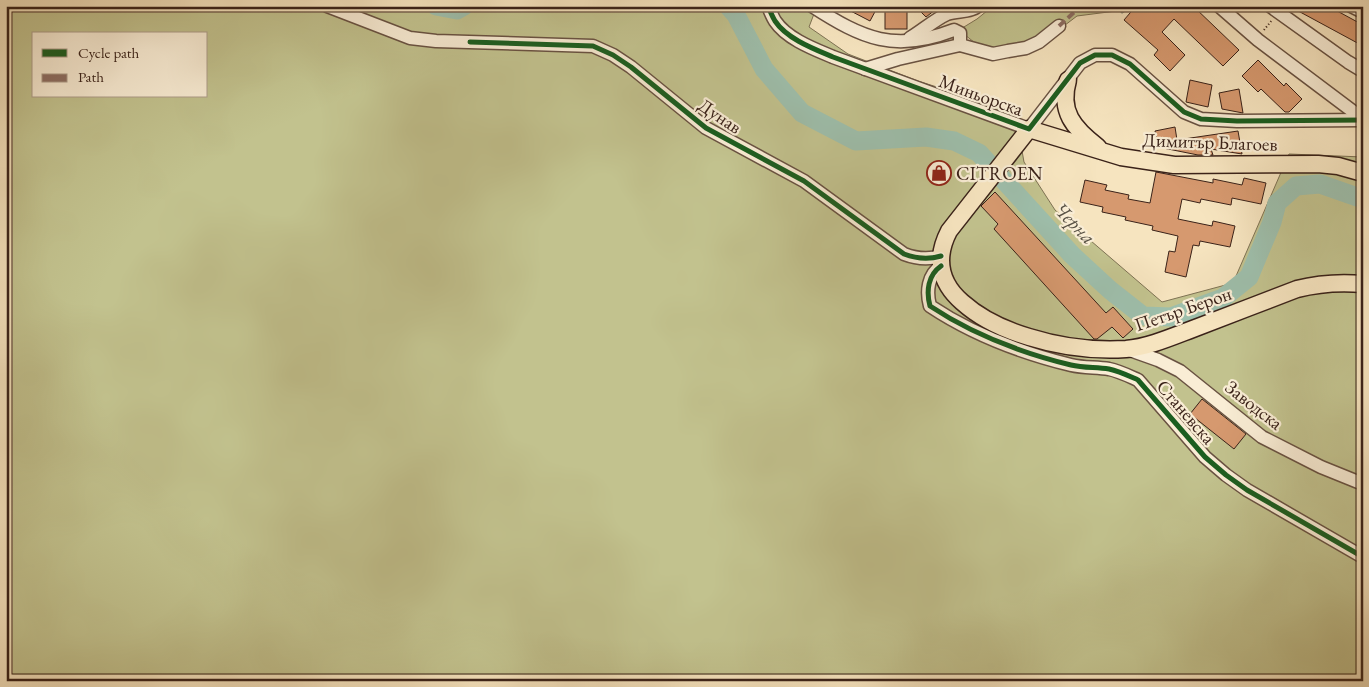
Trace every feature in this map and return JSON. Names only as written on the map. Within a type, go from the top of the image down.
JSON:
[{"type":"main road","points":[[1068,80],[1064,101],[1072,121],[1084,136],[1106,152]]},
{"type":"main road","points":[[941,261],[941,248],[949,231],[1029,129]]},
{"type":"main road","name":"Димитър Благоев","points":[[1029,129],[1134,160],[1174,164],[1318,164],[1338,166],[1363,173]]},
{"type":"main road","name":"Петър Берон","points":[[941,261],[950,288],[960,300],[985,319],[1040,340],[1079,349],[1127,349],[1166,340],[1298,289],[1334,282],[1363,284]]},
{"type":"street","name":"Дунав","points":[[327,6],[410,38],[436,41],[593,46],[613,55],[631,67],[706,128],[804,181],[904,254],[913,258],[941,261]]},
{"type":"street","name":"Миньорска","points":[[768,6],[776,22],[788,34],[806,46],[1029,129],[1075,69],[1085,59],[1095,55],[1112,55],[1122,59],[1137,69],[1184,112],[1201,119],[1231,121],[1363,120]]},
{"type":"street","points":[[812,6],[860,34],[882,40],[903,42],[933,38],[954,30],[960,33],[960,45]]},
{"type":"street","points":[[903,42],[945,15],[968,11],[978,6]]},
{"type":"street","points":[[1219,6],[1258,40],[1363,120]]},
{"type":"street","points":[[1352,6],[1363,12]]},
{"type":"street","points":[[1274,9],[1348,62],[1363,70]]},
{"type":"street","points":[[865,69],[898,58],[960,45],[993,54],[1017,50],[1039,42],[1059,26]]},
{"type":"street","name":"Станевска","points":[[941,261],[933,271],[927,292],[930,306],[944,315],[1004,344],[1032,355],[1080,367],[1109,369],[1138,380],[1205,457],[1226,475],[1247,490],[1363,557]]},
{"type":"street","name":"Заводска","points":[[1127,349],[1158,360],[1180,371],[1262,437],[1321,467],[1363,484]]},
{"type":"path","points":[[1262,32],[1274,9]]},
{"type":"green space","points":[[6,6],[817,6],[809,27],[848,54],[918,81],[1015,112],[1024,162],[1055,210],[1162,302],[1233,283],[1289,154],[1363,157],[1363,681],[6,681]]},
{"type":"green space","points":[[993,6],[1034,6],[1040,9],[1046,6],[1123,6],[1116,11],[1077,16],[1044,41],[991,49],[975,43],[959,30]]},
{"type":"building","points":[[841,6],[878,6],[870,21]]},
{"type":"building","points":[[885,6],[907,6],[907,29],[885,29]]},
{"type":"building","points":[[915,6],[940,6],[926,17]]},
{"type":"building","points":[[1136,6],[1193,6],[1239,50],[1223,66],[1174,19],[1162,32],[1185,55],[1170,71],[1154,55],[1158,50],[1124,20]]},
{"type":"building","points":[[1289,6],[1328,6],[1363,25],[1363,46]]},
{"type":"building","points":[[1258,60],[1284,86],[1286,83],[1302,99],[1289,112],[1285,112],[1261,89],[1258,92],[1242,76]]},
{"type":"building","points":[[1190,80],[1212,85],[1208,107],[1186,102]]},
{"type":"building","points":[[1239,89],[1243,113],[1222,109],[1219,93]]},
{"type":"building","points":[[1175,127],[1177,140],[1238,131],[1242,154],[1211,149],[1213,155],[1198,155],[1158,147],[1155,131]]},
{"type":"building","points":[[1156,172],[1213,183],[1213,179],[1242,185],[1244,178],[1266,183],[1261,204],[1232,198],[1231,205],[1201,199],[1200,203],[1182,199],[1178,219],[1212,226],[1213,221],[1235,226],[1230,247],[1200,241],[1199,246],[1193,245],[1186,277],[1165,272],[1169,251],[1175,252],[1178,236],[1152,230],[1153,226],[1125,220],[1126,217],[1102,212],[1103,207],[1080,202],[1085,180],[1107,185],[1105,190],[1129,195],[1128,199],[1150,203]]},
{"type":"building","points":[[995,192],[1106,313],[1113,307],[1133,329],[1123,338],[1112,327],[1097,339],[1094,339],[994,229],[998,224],[981,206]]},
{"type":"building","points":[[1202,399],[1246,434],[1234,449],[1190,414]]},
{"type":"waterway","name":"Черна","points":[[436,6],[457,10],[464,6]]},
{"type":"waterway","name":"Черна","points":[[728,6],[736,15],[764,69],[802,113],[856,141],[926,137],[954,141],[979,153],[1072,255],[1110,290],[1143,316],[1171,317],[1223,298],[1249,277],[1272,222],[1277,203],[1296,186],[1320,184],[1363,199]]},
{"type":"waterway","points":[[1122,12],[1131,6]]},
{"type":"marked path","points":[[1059,26],[1081,6]]},
{"type":"cycle path","points":[[768,6],[780,27],[786,33],[809,47],[1029,129],[1080,63],[1095,55],[1112,55],[1130,64],[1184,112],[1201,119],[1237,121],[1363,120]]},
{"type":"cycle path","points":[[470,42],[593,46],[613,55],[631,67],[706,128],[804,181],[904,254],[922,258],[941,256]]},
{"type":"cycle path","points":[[941,266],[933,274],[929,284],[930,306],[980,334],[1034,355],[1081,367],[1113,370],[1138,380],[1205,457],[1226,475],[1247,490],[1363,557]]},
{"type":"place","name":"CITROEN","points":[[939,173]]}]
